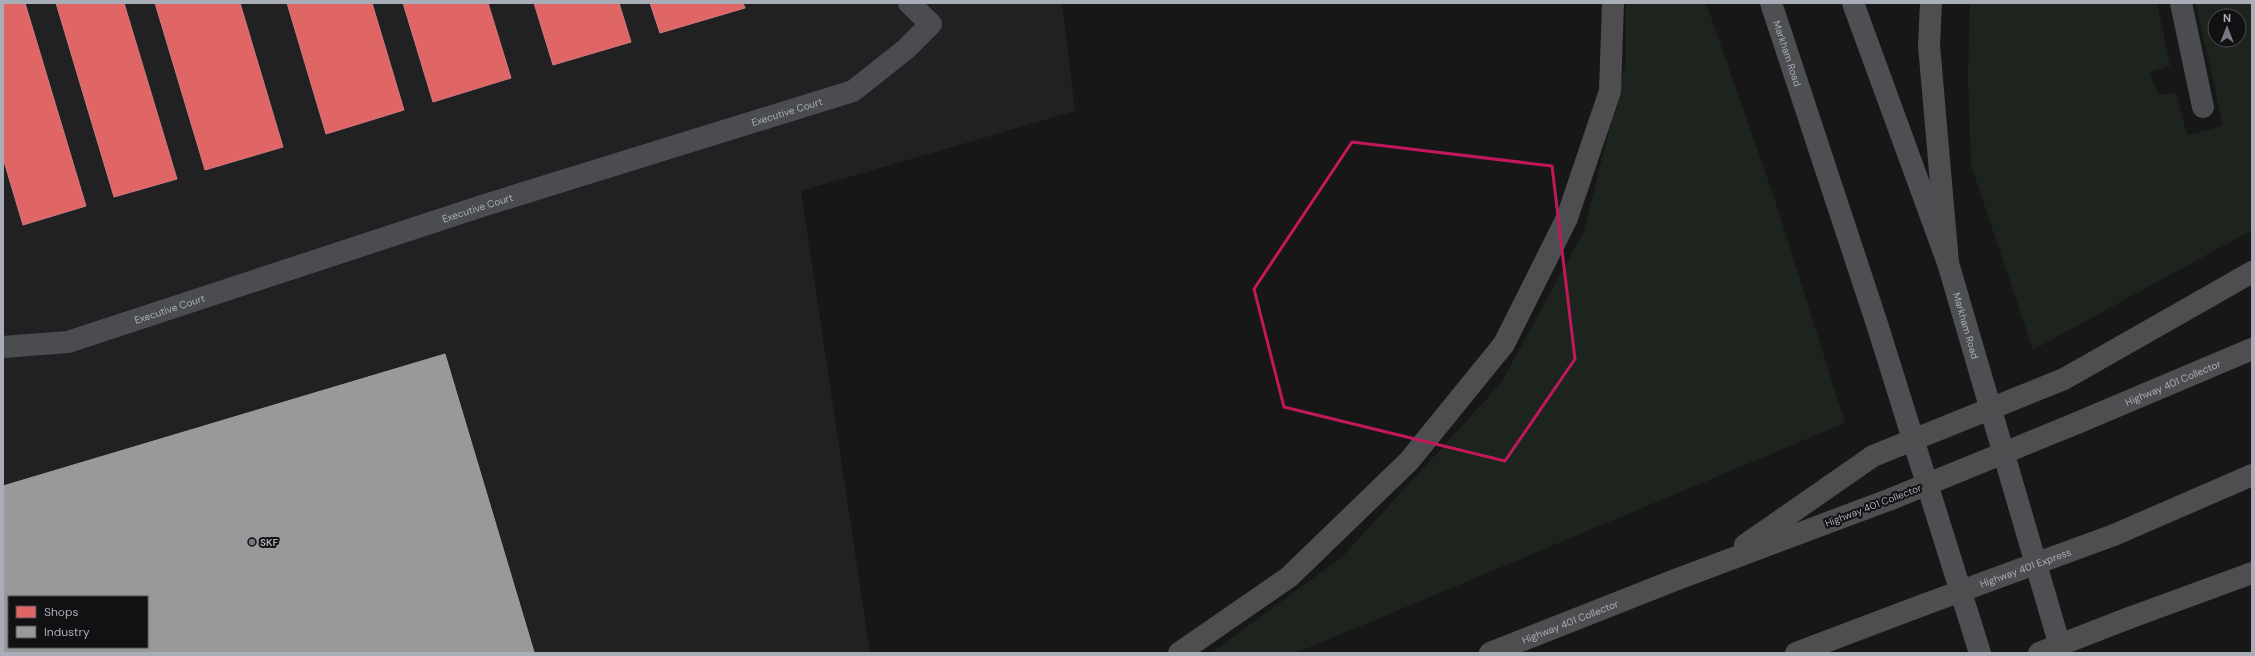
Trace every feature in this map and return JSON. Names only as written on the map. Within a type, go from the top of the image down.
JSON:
[{"type":"highway","points":[[1179,653],[1289,577],[1409,461],[1504,344],[1567,218],[1610,92],[1614,3]]},
{"type":"highway","points":[[1931,3],[1929,45],[1948,263]]},
{"type":"highway","points":[[1718,563],[1873,456],[2064,379],[2252,272]]},
{"type":"highway","name":"Highway 401 Collector","points":[[1490,653],[1718,563],[1891,499],[2252,349]]},
{"type":"highway","name":"Highway 401 Express","points":[[1796,653],[2114,535],[2252,475]]},
{"type":"highway","points":[[2039,653],[2252,572]]},
{"type":"main road","name":"Markham Road","points":[[1771,3],[1879,332],[1980,653]]},
{"type":"main road","name":"Markham Road","points":[[1853,3],[1948,263],[2062,653]]},
{"type":"street","name":"Executive Court","points":[[3,347],[68,342],[485,205],[853,92],[906,49],[931,24],[909,3]]},
{"type":"street","points":[[2180,3],[2203,107]]},
{"type":"highlighted area","points":[[1352,142],[1552,166],[1575,359],[1505,461],[1284,407],[1254,289]]},
{"type":"shaded area","points":[[3,3],[1062,3],[1075,111],[801,191],[870,653],[3,653]]},
{"type":"shaded area","points":[[1626,3],[1706,3],[1775,200],[1845,423],[1296,653],[1211,653],[1343,556],[1501,383],[1584,231],[1626,61]]},
{"type":"shaded area","points":[[1970,3],[2157,3],[2170,66],[2150,72],[2158,95],[2176,93],[2187,135],[2223,126],[2196,3],[2252,3],[2252,230],[2033,350],[1971,165],[1968,77]]},
{"type":"building: Shops","points":[[3,3],[25,3],[86,206],[23,225],[3,158]]},
{"type":"building: Shops","points":[[56,3],[124,3],[177,179],[114,197]]},
{"type":"building: Shops","points":[[155,3],[240,3],[283,147],[205,170]]},
{"type":"building: Shops","points":[[287,3],[372,3],[404,110],[326,134]]},
{"type":"building: Shops","points":[[403,3],[488,3],[511,78],[433,102]]},
{"type":"building: Shops","points":[[534,3],[619,3],[631,42],[553,65]]},
{"type":"building: Shops","points":[[650,3],[743,3],[745,8],[660,33]]},
{"type":"building: Industry","name":"SKF","points":[[445,354],[534,652],[536,653],[3,653],[3,486]]},
{"type":"place","name":"SKF","points":[[252,542]]}]
